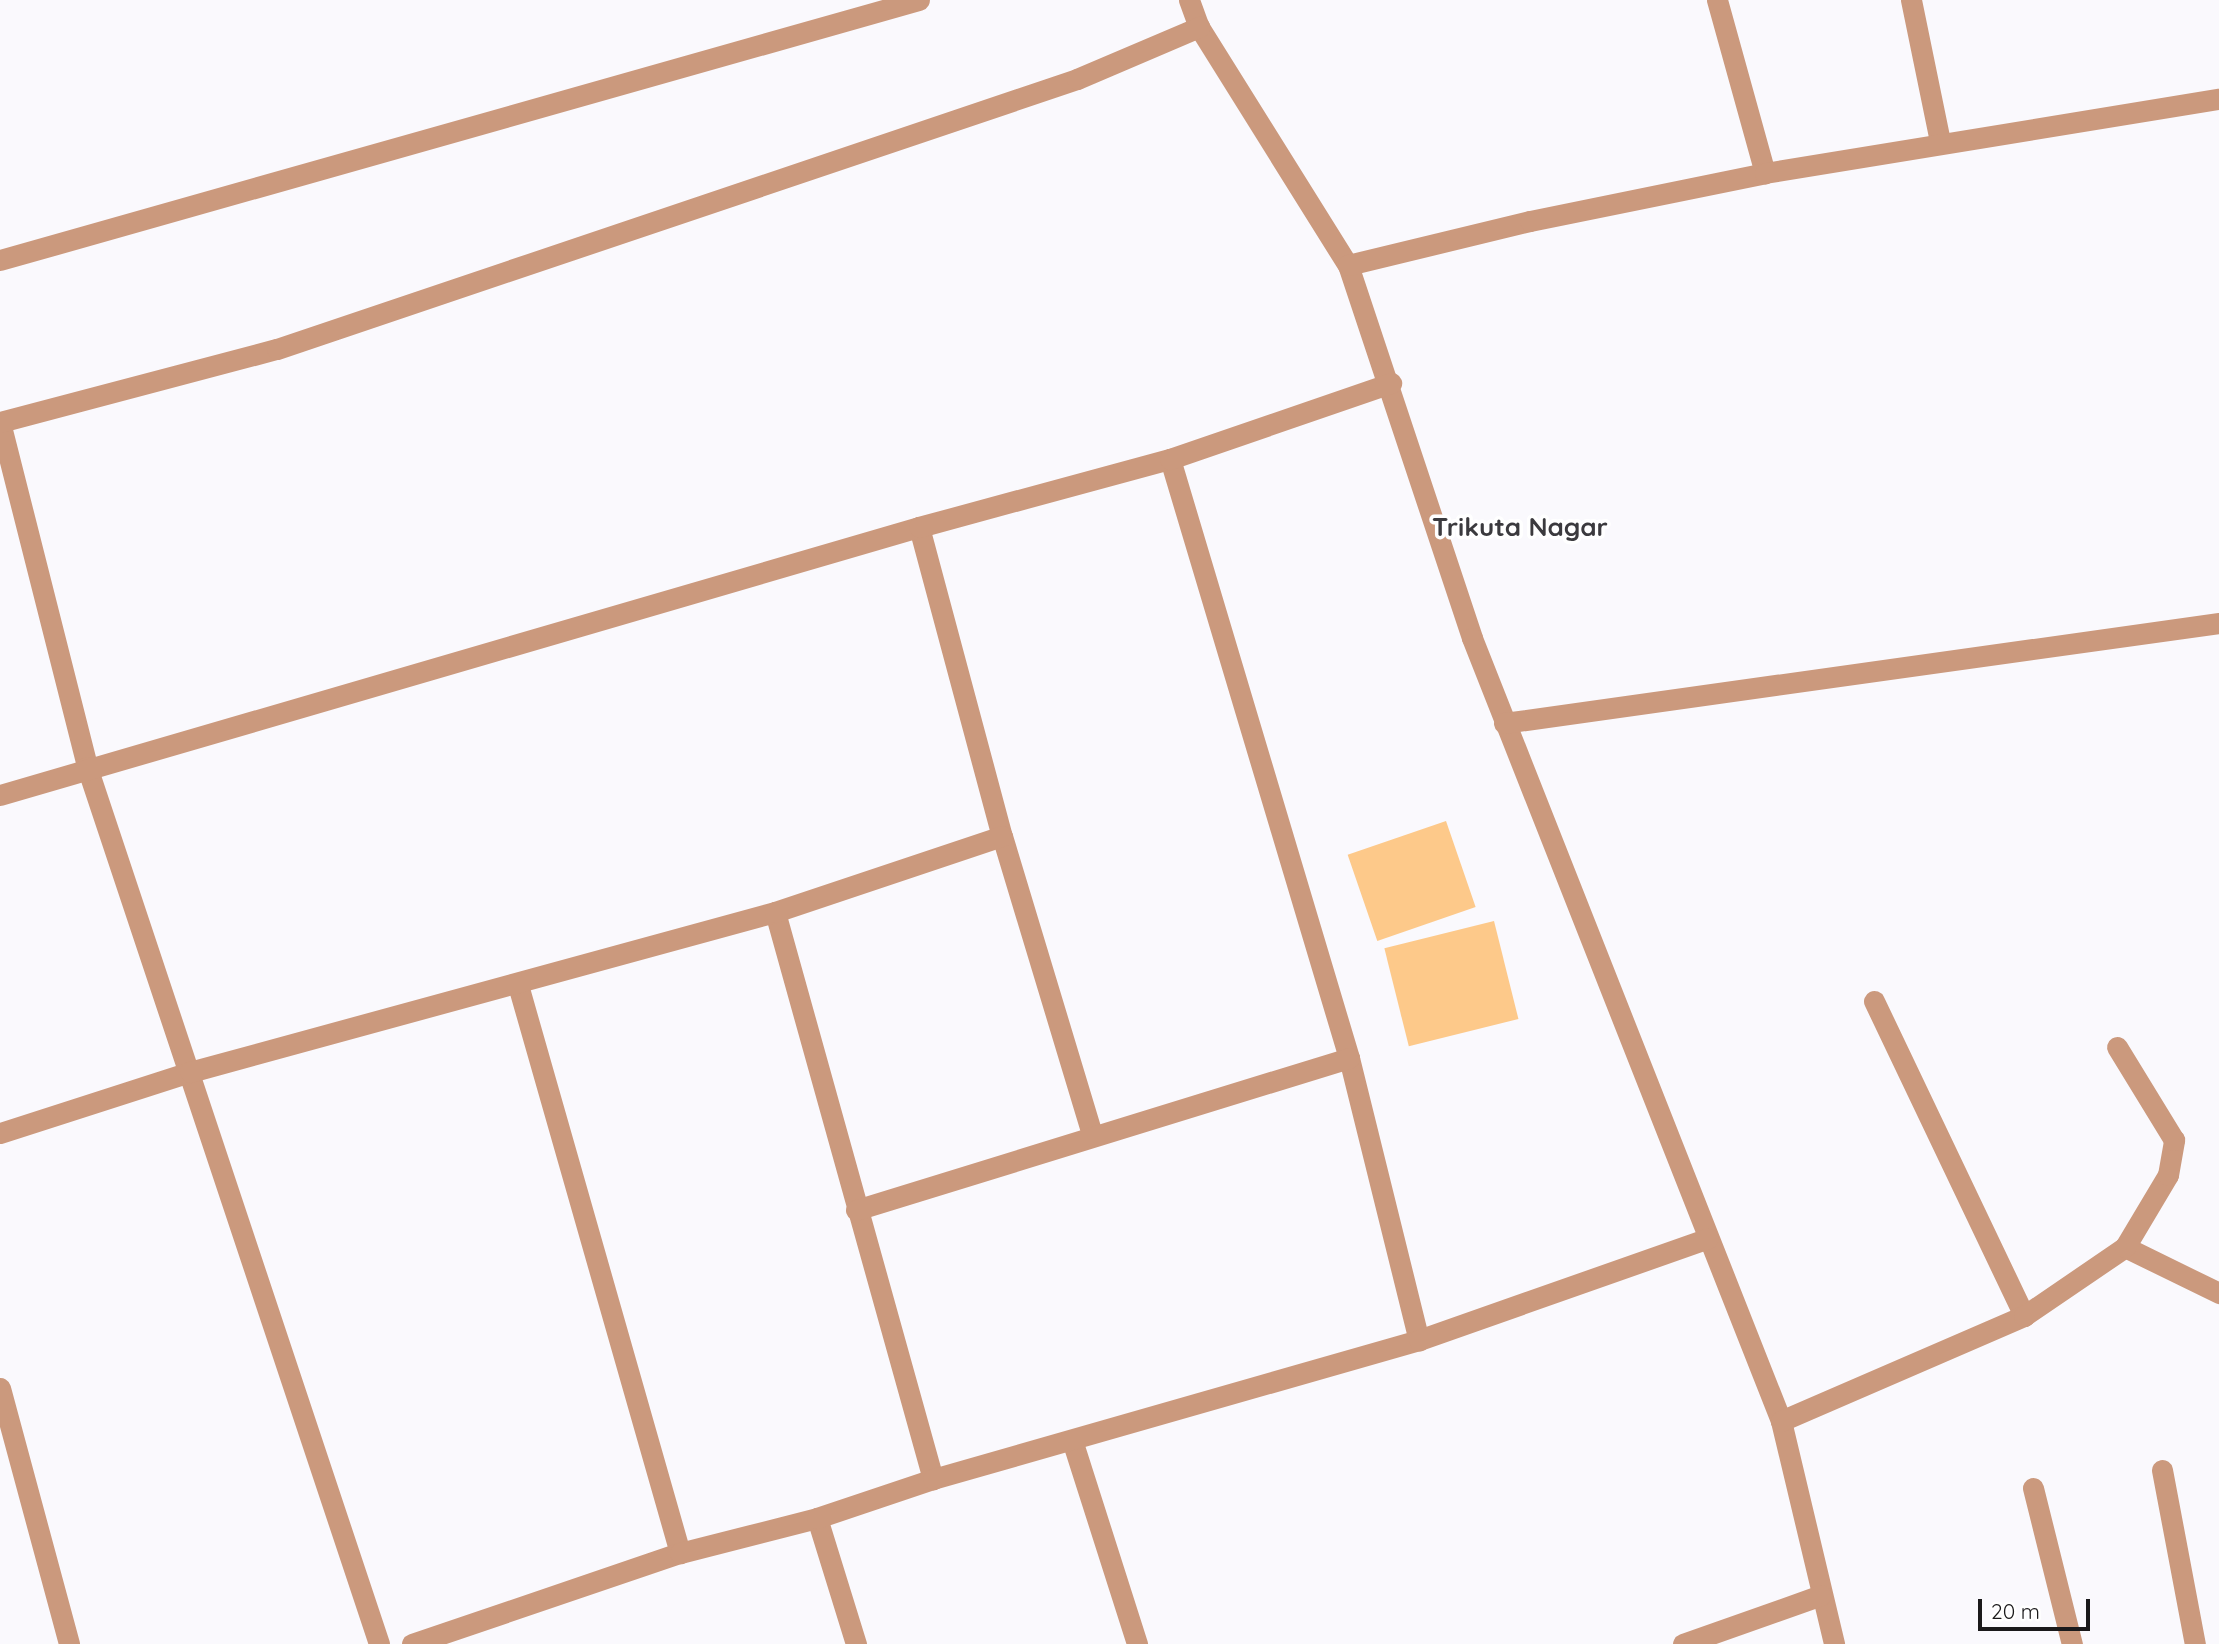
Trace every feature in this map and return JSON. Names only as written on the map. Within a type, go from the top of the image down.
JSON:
[{"type":"street","points":[[0,260],[919,0]]},
{"type":"street","points":[[1189,0],[1199,27],[1348,265],[1391,383],[1472,638],[1781,1421],[1834,1644]]},
{"type":"street","points":[[1717,0],[1765,173]]},
{"type":"street","points":[[1911,0],[1940,141]]},
{"type":"street","points":[[379,1644],[88,767],[0,422],[290,345],[1064,83],[1199,27]]},
{"type":"street","points":[[1348,265],[1530,221],[1765,173],[1940,141],[2219,99]]},
{"type":"street","points":[[0,795],[88,767],[919,527],[1170,459],[1391,383]]},
{"type":"street","points":[[1170,459],[1349,1058],[1419,1340]]},
{"type":"street","points":[[919,527],[1002,836],[1092,1135]]},
{"type":"street","points":[[1504,723],[2219,623]]},
{"type":"street","points":[[0,1133],[190,1072],[518,985],[775,912],[1002,836]]},
{"type":"street","points":[[775,912],[933,1479]]},
{"type":"street","points":[[518,985],[680,1553]]},
{"type":"street","points":[[1874,1001],[2024,1316]]},
{"type":"street","points":[[1781,1421],[2024,1316],[2124,1247],[2168,1175],[2174,1140],[2117,1047]]},
{"type":"street","points":[[856,1210],[1092,1135],[1349,1058]]},
{"type":"street","points":[[412,1644],[680,1553],[817,1518],[933,1479],[1419,1340],[1708,1238]]},
{"type":"street","points":[[2124,1247],[2219,1293]]},
{"type":"street","points":[[1,1394],[68,1644]]},
{"type":"street","points":[[1072,1440],[1137,1644]]},
{"type":"street","points":[[2162,1470],[2195,1644]]},
{"type":"street","points":[[2033,1488],[2072,1644]]},
{"type":"street","points":[[817,1518],[856,1644]]},
{"type":"street","points":[[1683,1644],[1821,1595]]},
{"type":"building","points":[[1446,821],[1476,907],[1377,941],[1348,855]]},
{"type":"building","points":[[1494,921],[1518,1019],[1409,1046],[1384,948]]},
{"type":"district","name":"Trikuta Nagar","points":[[1520,527]]}]
